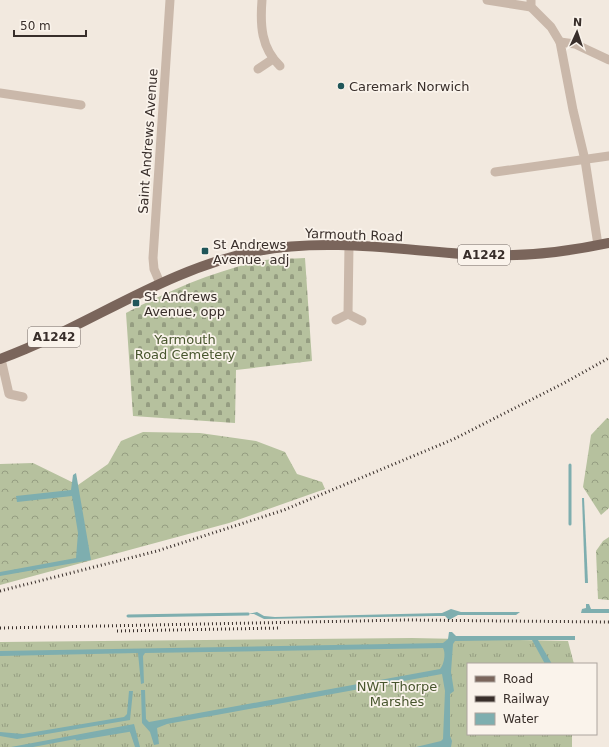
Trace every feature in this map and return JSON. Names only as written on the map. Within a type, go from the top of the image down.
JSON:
[{"type":"main road","name":"Yarmouth Road","points":[[1,359],[62,333],[160,283],[199,267],[258,251],[310,245],[349,245],[467,254],[509,255],[538,253],[609,243]]},
{"type":"street","name":"Saint Andrews Avenue","points":[[160,283],[154,268],[153,258],[170,0]]},
{"type":"street","points":[[262,0],[261,27],[264,41],[272,59],[280,66]]},
{"type":"street","points":[[488,0],[531,4],[551,27],[560,42],[584,160],[598,245]]},
{"type":"street","points":[[560,42],[575,44],[609,60]]},
{"type":"street","points":[[258,69],[272,59]]},
{"type":"street","points":[[0,93],[81,105]]},
{"type":"street","points":[[495,172],[609,156]]},
{"type":"street","points":[[348,314],[349,245]]},
{"type":"street","points":[[336,320],[348,314]]},
{"type":"street","points":[[348,314],[362,321]]},
{"type":"street","points":[[1,359],[8,397],[23,397]]},
{"type":"green space","name":"Yarmouth Road Cemetery","points":[[305,258],[312,361],[236,370],[235,423],[133,416],[126,313],[159,296],[229,269],[265,260]]},
{"type":"green space","points":[[607,418],[609,419],[609,508],[601,515],[583,487],[591,435]]},
{"type":"green space","points":[[143,432],[200,433],[256,441],[285,452],[297,474],[322,482],[325,489],[229,523],[0,585],[0,464],[33,463],[78,485],[108,464],[121,441]]},
{"type":"green space","points":[[609,537],[609,600],[598,599],[596,551],[603,541]]},
{"type":"green space","name":"NWT Thorpe Marshes","points":[[412,638],[568,641],[574,663],[467,663],[467,735],[572,735],[572,747],[0,747],[0,642]]},
{"type":"water","points":[[76,473],[91,560],[0,576],[0,572],[76,558],[78,533],[72,496],[17,502],[16,496],[71,490],[73,475]]},
{"type":"water","points":[[582,498],[584,498],[588,583],[585,583]]},
{"type":"water","points":[[586,604],[589,604],[591,609],[609,609],[609,613],[581,613],[582,609],[586,608]]},
{"type":"water","points":[[451,609],[461,612],[520,612],[516,615],[458,615],[449,620],[445,616],[264,619],[254,614],[248,614],[257,612],[264,616],[275,617],[442,613]]},
{"type":"water","points":[[449,632],[452,632],[456,636],[575,636],[575,640],[538,640],[551,663],[544,663],[532,640],[455,641],[453,644],[451,672],[454,691],[450,694],[451,747],[416,747],[441,741],[443,739],[445,691],[442,674],[167,724],[157,728],[159,744],[154,745],[150,732],[142,723],[141,690],[145,690],[146,719],[149,722],[440,669],[443,665],[444,659],[443,648],[145,653],[143,656],[144,683],[141,684],[138,653],[0,656],[0,651],[443,643],[448,639]]},
{"type":"water","points":[[129,691],[133,691],[130,720],[17,739],[0,736],[0,732],[23,734],[124,717],[127,714]]},
{"type":"water","points":[[134,724],[140,747],[135,747],[129,729],[33,747],[11,747]]},
{"type":"waterway","points":[[570,465],[570,524]]},
{"type":"waterway","points":[[128,616],[248,614]]},
{"type":"waterway","points":[[77,739],[131,730],[132,732]]},
{"type":"railway","points":[[0,591],[157,551],[284,510],[454,439],[564,383],[609,358]]},
{"type":"railway","points":[[0,628],[407,620],[609,622]]},
{"type":"railway","points":[[117,631],[281,628]]},
{"type":"place","name":"Caremark Norwich","points":[[341,86]]},
{"type":"place","name":"St Andrews Avenue, adj","points":[[205,251]]},
{"type":"place","name":"St Andrews Avenue, opp","points":[[136,303]]}]
